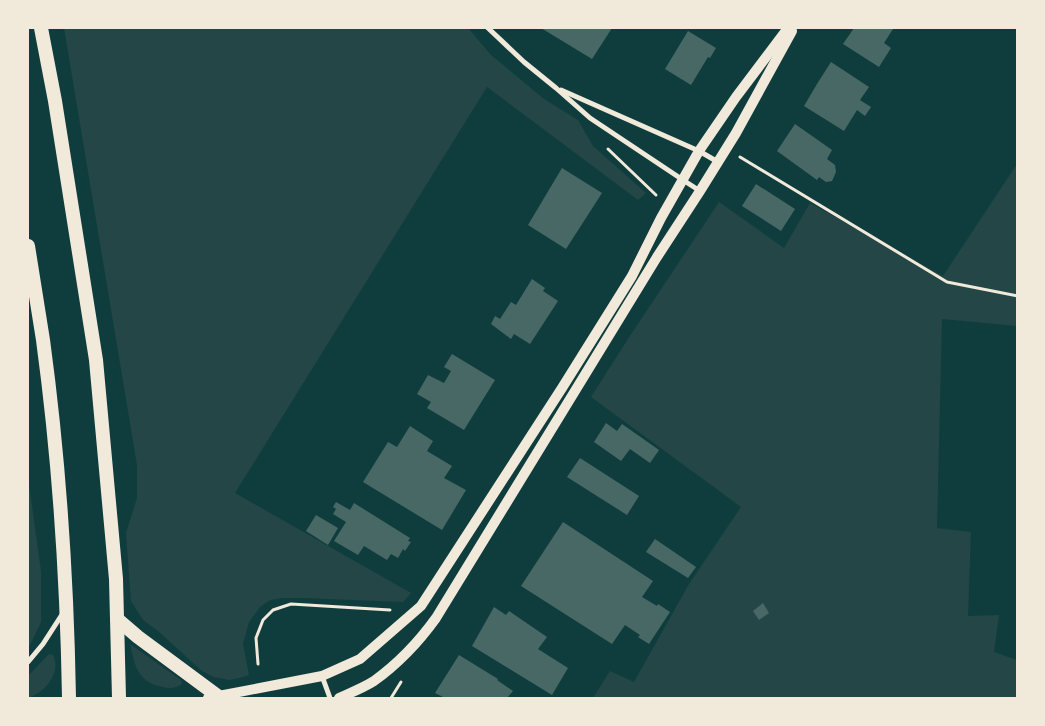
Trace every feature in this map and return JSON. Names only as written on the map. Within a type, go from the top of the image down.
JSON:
[{"type":"highway","points":[[41,28],[56,101],[96,360],[116,579],[119,698]]},
{"type":"highway","points":[[28,246],[43,340],[57,470],[66,608],[68,698]]},
{"type":"highway","points":[[116,619],[214,698]]},
{"type":"main road","points":[[214,698],[322,676],[360,658],[420,606],[562,388],[632,276],[661,218],[700,151],[736,97],[788,28]]},
{"type":"main road","points":[[339,698],[372,682],[401,659],[431,625],[656,257],[736,133],[794,28]]},
{"type":"street","points":[[488,28],[524,62],[590,118],[700,191]]},
{"type":"street","points":[[556,88],[700,151],[718,162]]},
{"type":"street","points":[[28,662],[43,644],[66,608]]},
{"type":"street","points":[[322,676],[330,698]]},
{"type":"path","points":[[726,149],[947,282],[1018,296]]},
{"type":"path","points":[[258,664],[256,638],[263,620],[273,610],[291,604],[399,611],[420,606]]},
{"type":"shaded area","points":[[64,28],[468,28],[491,55],[544,99],[578,120],[593,146],[646,193],[638,200],[487,87],[235,493],[411,593],[403,602],[304,598],[270,600],[260,607],[249,622],[243,644],[249,675],[240,678],[229,680],[214,677],[202,671],[143,620],[131,601],[126,533],[137,498],[137,465]]},
{"type":"shaded area","points":[[1017,164],[1017,326],[942,319],[937,528],[971,532],[968,616],[999,615],[994,652],[1017,660],[1017,698],[593,698],[610,671],[634,682],[689,584],[741,507],[591,397],[719,202],[784,248],[810,203],[943,276]]},
{"type":"shaded area","points":[[28,477],[41,571],[41,622],[28,649]]},
{"type":"shaded area","points":[[130,644],[181,680],[182,684],[168,688],[148,681],[136,666]]},
{"type":"shaded area","points":[[49,654],[53,655],[55,662],[53,675],[40,692],[28,698],[28,676]]},
{"type":"building","points":[[541,28],[612,28],[592,59]]},
{"type":"building","points":[[854,28],[893,29],[884,43],[891,48],[879,67],[843,44]]},
{"type":"building","points":[[688,31],[716,48],[710,58],[708,57],[691,85],[665,69]]},
{"type":"building","points":[[831,62],[869,87],[860,100],[871,107],[865,116],[857,110],[844,131],[804,106]]},
{"type":"building","points":[[795,124],[832,150],[827,159],[835,165],[836,172],[832,181],[826,182],[819,177],[817,180],[777,151]]},
{"type":"building","points":[[562,168],[602,193],[566,249],[528,225]]},
{"type":"building","points":[[756,184],[795,209],[781,231],[742,206]]},
{"type":"building","points":[[532,279],[545,288],[543,291],[558,301],[530,344],[514,334],[511,339],[491,324],[495,316],[500,319],[511,302],[516,305]]},
{"type":"building","points":[[452,354],[495,380],[464,430],[427,408],[431,402],[417,394],[428,375],[444,383],[451,371],[444,367]]},
{"type":"building","points":[[606,423],[617,431],[622,424],[659,450],[650,463],[630,449],[621,461],[594,442]]},
{"type":"building","points":[[410,426],[433,441],[427,451],[452,466],[444,478],[466,490],[442,530],[363,482],[388,442],[397,447]]},
{"type":"building","points":[[580,458],[639,496],[627,515],[567,477]]},
{"type":"building","points":[[336,502],[350,510],[354,503],[410,538],[408,541],[411,542],[405,551],[403,549],[398,558],[391,554],[387,560],[364,546],[358,555],[334,541],[346,522],[333,514],[336,509],[333,507]]},
{"type":"building","points":[[316,515],[338,528],[328,545],[306,531]]},
{"type":"building","points":[[563,522],[653,581],[642,597],[670,612],[649,644],[625,625],[612,644],[521,586]]},
{"type":"building","points":[[655,539],[696,567],[688,578],[646,552]]},
{"type":"building","points":[[763,603],[769,613],[759,620],[753,611]]},
{"type":"building","points":[[494,607],[506,615],[509,611],[547,637],[538,649],[568,668],[552,695],[472,646]]},
{"type":"building","points":[[459,655],[498,679],[513,691],[507,698],[445,698],[435,693]]}]
